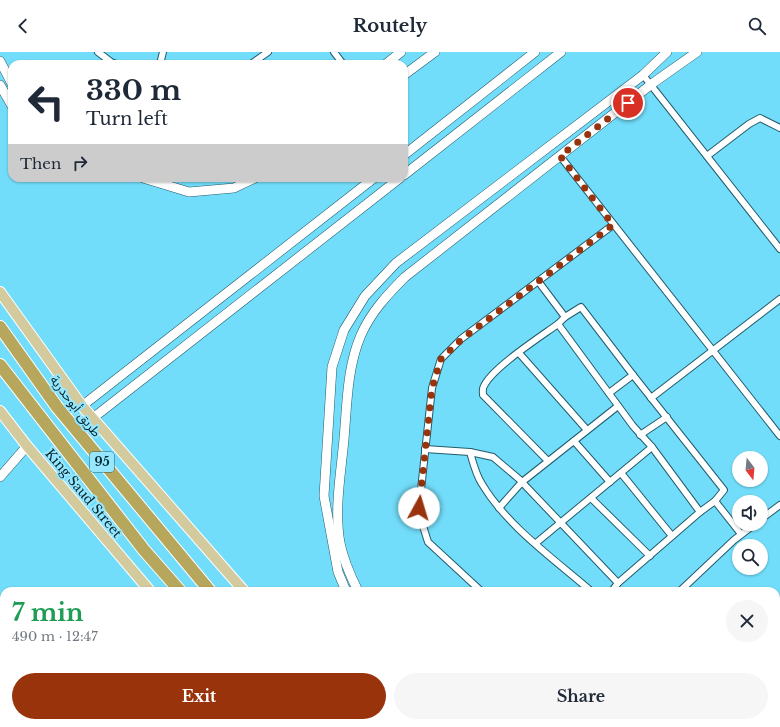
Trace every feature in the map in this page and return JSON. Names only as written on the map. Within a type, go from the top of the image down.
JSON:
[{"type":"highway","name":"طريق أبوحدرية","points":[[0,328],[57,408],[207,587]]},
{"type":"highway","name":"95","points":[[0,365],[144,550],[176,587]]},
{"type":"main road","points":[[0,292],[82,406],[241,587]]},
{"type":"main road","name":"King Saud Street","points":[[0,412],[147,587]]},
{"type":"street","points":[[98,52],[108,60]]},
{"type":"street","points":[[257,60],[268,52]]},
{"type":"street","points":[[391,60],[401,52]]},
{"type":"street","points":[[408,71],[436,52]]},
{"type":"street","points":[[408,152],[535,52]]},
{"type":"street","points":[[408,171],[561,52]]},
{"type":"street","points":[[344,587],[338,572],[324,496],[332,367],[344,330],[366,296],[396,263],[643,75],[667,52]]},
{"type":"street","points":[[356,587],[352,580],[340,543],[338,515],[339,489],[352,362],[361,334],[383,298],[405,277],[651,85],[697,52]]},
{"type":"street","points":[[0,61],[8,76]]},
{"type":"street","points":[[643,75],[780,250]]},
{"type":"street","points":[[0,85],[8,99]]},
{"type":"street","points":[[707,156],[749,124],[760,118],[780,128]]},
{"type":"street","points":[[560,156],[780,436]]},
{"type":"street","points":[[156,182],[189,192],[234,188],[247,182]]},
{"type":"street","points":[[82,406],[369,182]]},
{"type":"street","points":[[93,418],[395,182]]},
{"type":"street","points":[[477,587],[428,542],[422,526],[419,508],[432,388],[441,359],[462,339],[613,225]]},
{"type":"street","points":[[538,281],[565,316]]},
{"type":"street","points":[[651,398],[780,299]]},
{"type":"street","points":[[548,461],[483,395],[483,388],[488,379],[504,364],[558,324],[565,316],[581,307],[724,490],[715,501],[700,512],[614,587]]},
{"type":"street","points":[[558,324],[608,393],[700,512]]},
{"type":"street","points":[[519,353],[587,430]]},
{"type":"street","points":[[608,393],[633,375]]},
{"type":"street","points":[[499,508],[522,482],[618,406]]},
{"type":"street","points":[[640,434],[666,417]]},
{"type":"street","points":[[574,441],[610,482]]},
{"type":"street","points":[[0,477],[27,446]]},
{"type":"street","points":[[536,543],[652,448]]},
{"type":"street","points":[[425,449],[470,452],[493,457],[522,482],[618,583]]},
{"type":"street","points":[[470,452],[481,483],[499,508],[516,526],[586,587]]},
{"type":"street","points":[[621,473],[672,536]]},
{"type":"street","points":[[591,498],[650,556]]},
{"type":"street","points":[[715,501],[741,534]]},
{"type":"street","points":[[768,514],[780,505]]},
{"type":"street","points":[[684,587],[745,531]]},
{"type":"route","points":[[419,508],[432,388],[441,359],[462,339],[613,225],[560,156],[628,103]]}]
